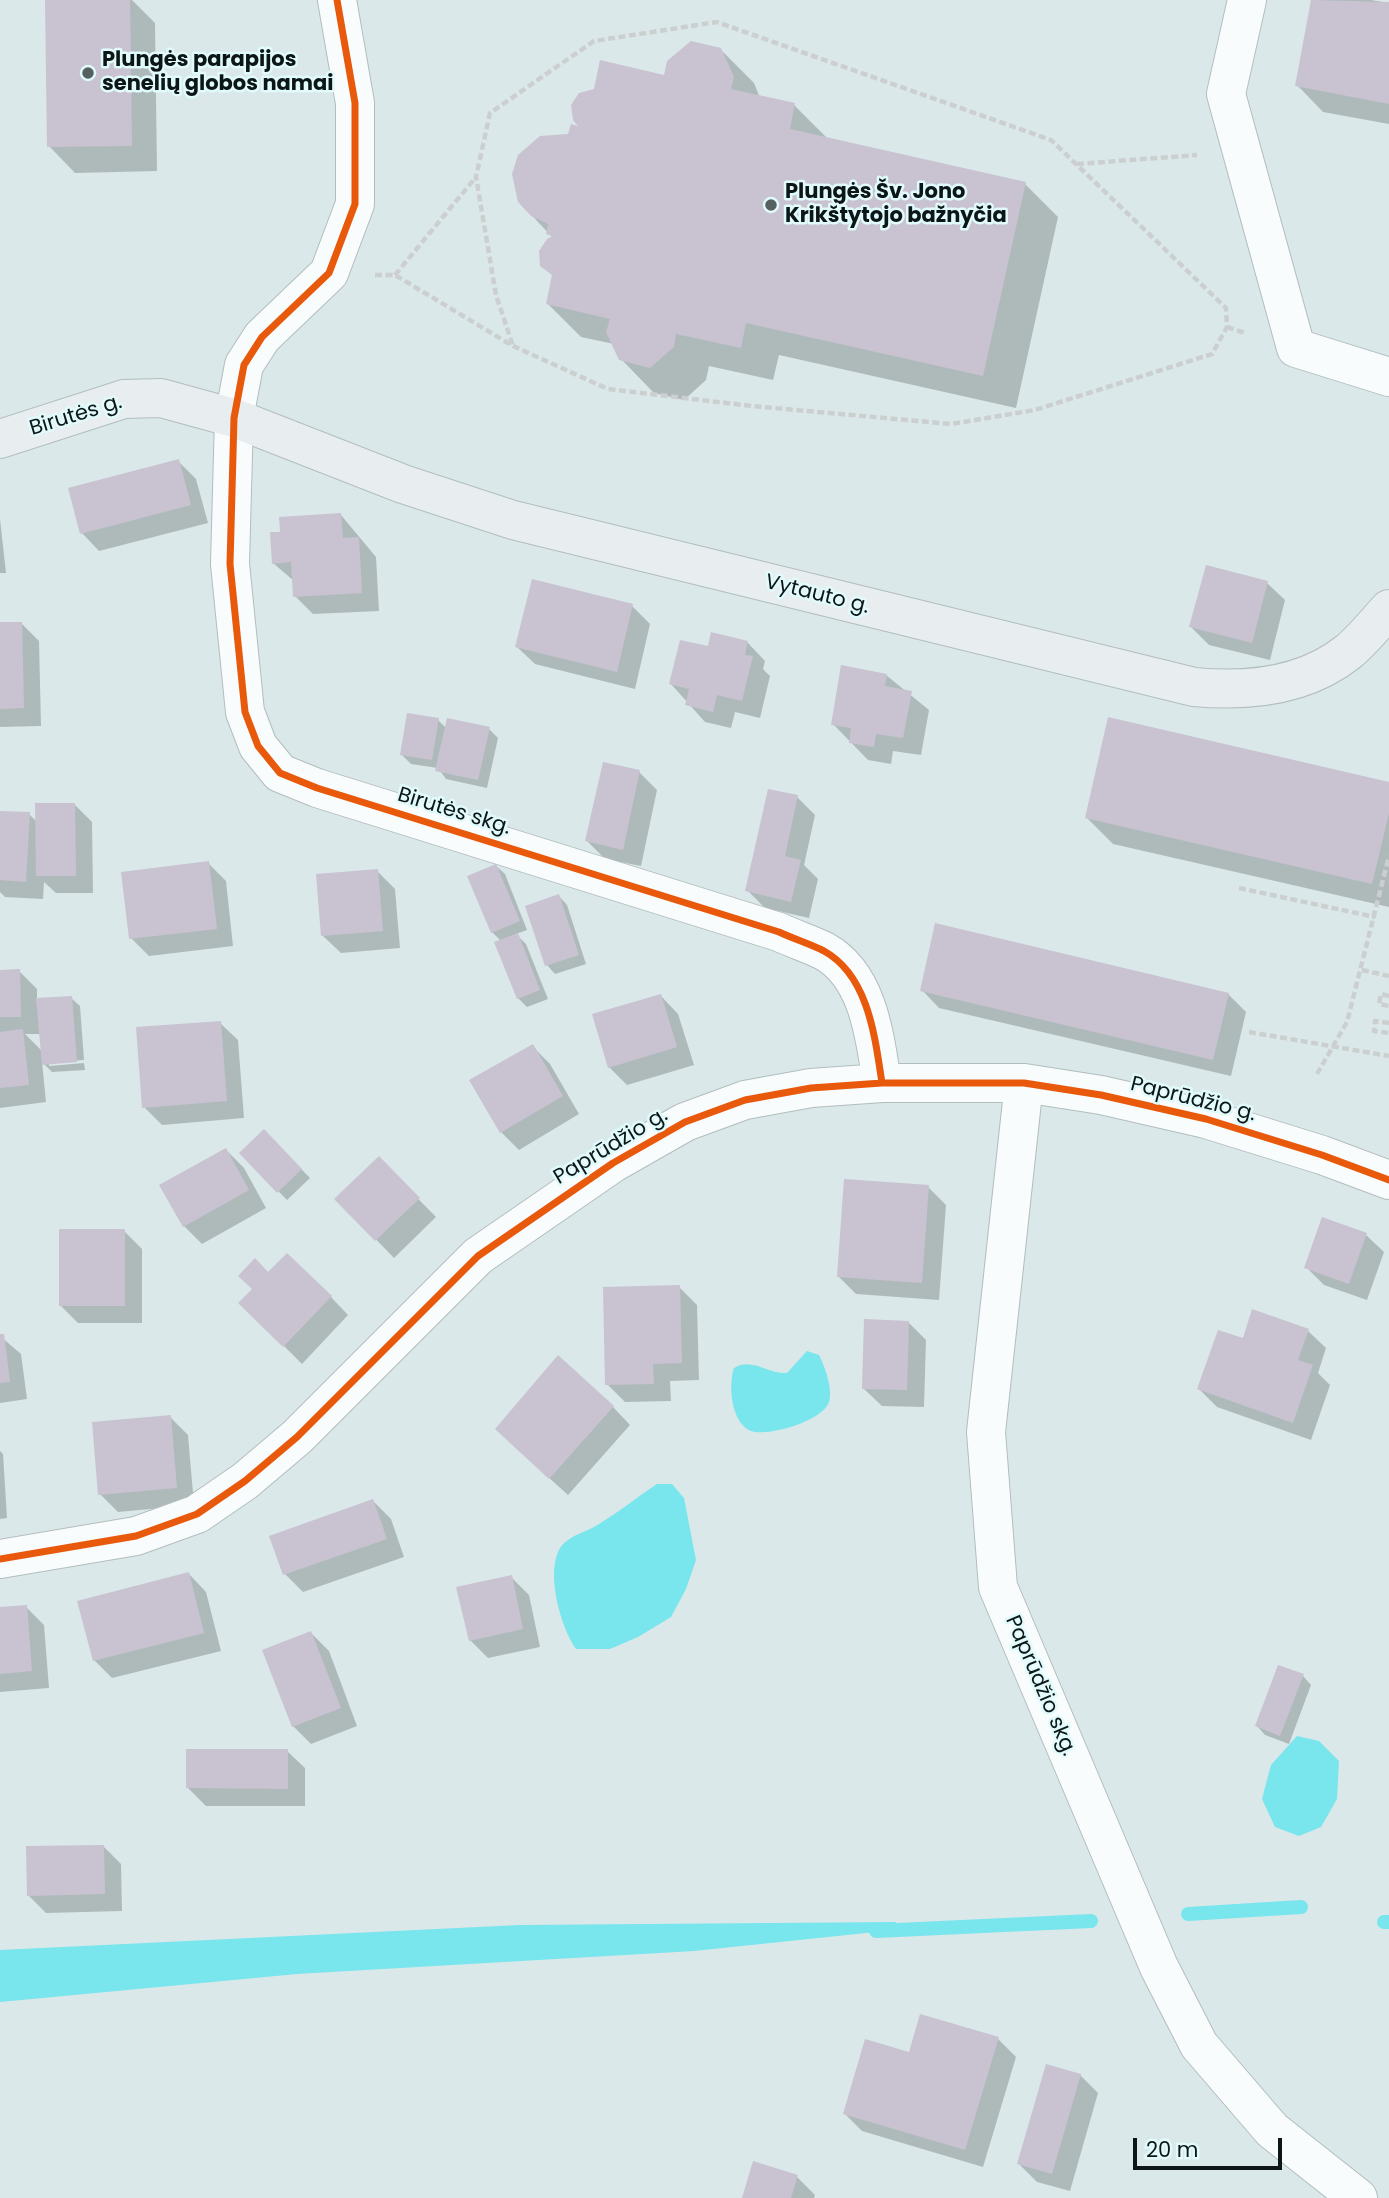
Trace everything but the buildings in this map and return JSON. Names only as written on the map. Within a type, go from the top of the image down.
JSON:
[{"type":"main road","name":"Birutės g.","points":[[0,439],[124,399],[161,398],[234,418]]},
{"type":"main road","name":"Vytauto g.","points":[[234,418],[403,484],[513,520],[1194,687],[1235,691],[1277,684],[1322,670],[1349,651],[1389,609]]},
{"type":"street","points":[[329,273],[355,204],[355,103],[337,0]]},
{"type":"street","points":[[1247,0],[1226,93],[1296,348],[1389,377]]},
{"type":"street","name":"Birutės skg.","points":[[329,273],[262,337],[244,365],[234,418],[230,564],[245,712],[258,746],[280,773],[330,792],[779,932],[826,952],[850,974],[866,1004],[882,1083]]},
{"type":"street","name":"Paprūdžio g.","points":[[0,1559],[136,1536],[197,1514],[245,1481],[297,1437],[478,1256],[613,1163],[685,1122],[745,1100],[811,1088],[882,1083],[1024,1083],[1101,1095],[1206,1119],[1312,1152],[1389,1180]]},
{"type":"street","name":"Paprūdžio skg.","points":[[1024,1083],[986,1432],[998,1587],[1159,1967],[1199,2045],[1272,2130],[1358,2198]]},
{"type":"path","points":[[329,273],[395,275],[513,346],[608,388],[752,406],[951,424],[1035,410],[1212,354],[1227,327],[1226,307],[1051,140],[717,22],[594,41],[490,113],[476,177],[496,295],[513,346]]},
{"type":"path","points":[[1076,164],[1241,150]]},
{"type":"path","points":[[395,275],[476,177]]},
{"type":"path","points":[[1317,1074],[1330,1046],[1347,1021],[1376,917],[1389,856]]},
{"type":"path","points":[[1240,888],[1376,917]]},
{"type":"path","points":[[1362,970],[1389,976]]},
{"type":"path","points":[[1389,996],[1381,994],[1379,1004],[1389,1006]]},
{"type":"path","points":[[1389,1023],[1376,1021],[1374,1031],[1389,1033]]},
{"type":"path","points":[[1249,1032],[1389,1056]]},
{"type":"water","points":[[807,1351],[819,1355],[826,1372],[830,1397],[825,1409],[806,1421],[770,1432],[751,1431],[744,1427],[735,1412],[731,1393],[734,1368],[747,1364],[787,1373]]},
{"type":"water","points":[[657,1484],[672,1484],[684,1498],[696,1560],[686,1589],[671,1617],[638,1637],[610,1649],[576,1649],[565,1628],[557,1601],[554,1573],[559,1550],[567,1541],[594,1527]]},
{"type":"water","points":[[1297,1736],[1319,1741],[1339,1761],[1337,1799],[1321,1827],[1299,1836],[1275,1827],[1262,1799],[1271,1765]]},
{"type":"water","points":[[896,1922],[895,1930],[694,1951],[297,1974],[0,2002],[0,1950],[520,1925]]},
{"type":"waterway","points":[[1188,1914],[1301,1907]]},
{"type":"waterway","points":[[876,1931],[1091,1921]]},
{"type":"waterway","points":[[1384,1922],[1389,1922]]},
{"type":"cycle path","points":[[337,0],[355,103],[355,204],[329,273],[262,337],[244,365],[234,418],[230,564],[245,712],[258,746],[280,773],[317,788],[779,932],[824,951],[839,962],[860,992],[872,1028],[882,1083]]},
{"type":"cycle path","points":[[0,1559],[136,1536],[197,1514],[245,1481],[297,1437],[478,1256],[613,1163],[685,1122],[745,1100],[811,1088],[882,1083],[1024,1083],[1101,1095],[1206,1119],[1322,1155],[1389,1180]]},
{"type":"place","name":"Plungės parapijos senelių globos namai","points":[[88,73]]},
{"type":"place","name":"Plungės Šv. Jono Krikštytojo bažnyčia","points":[[771,205]]}]
